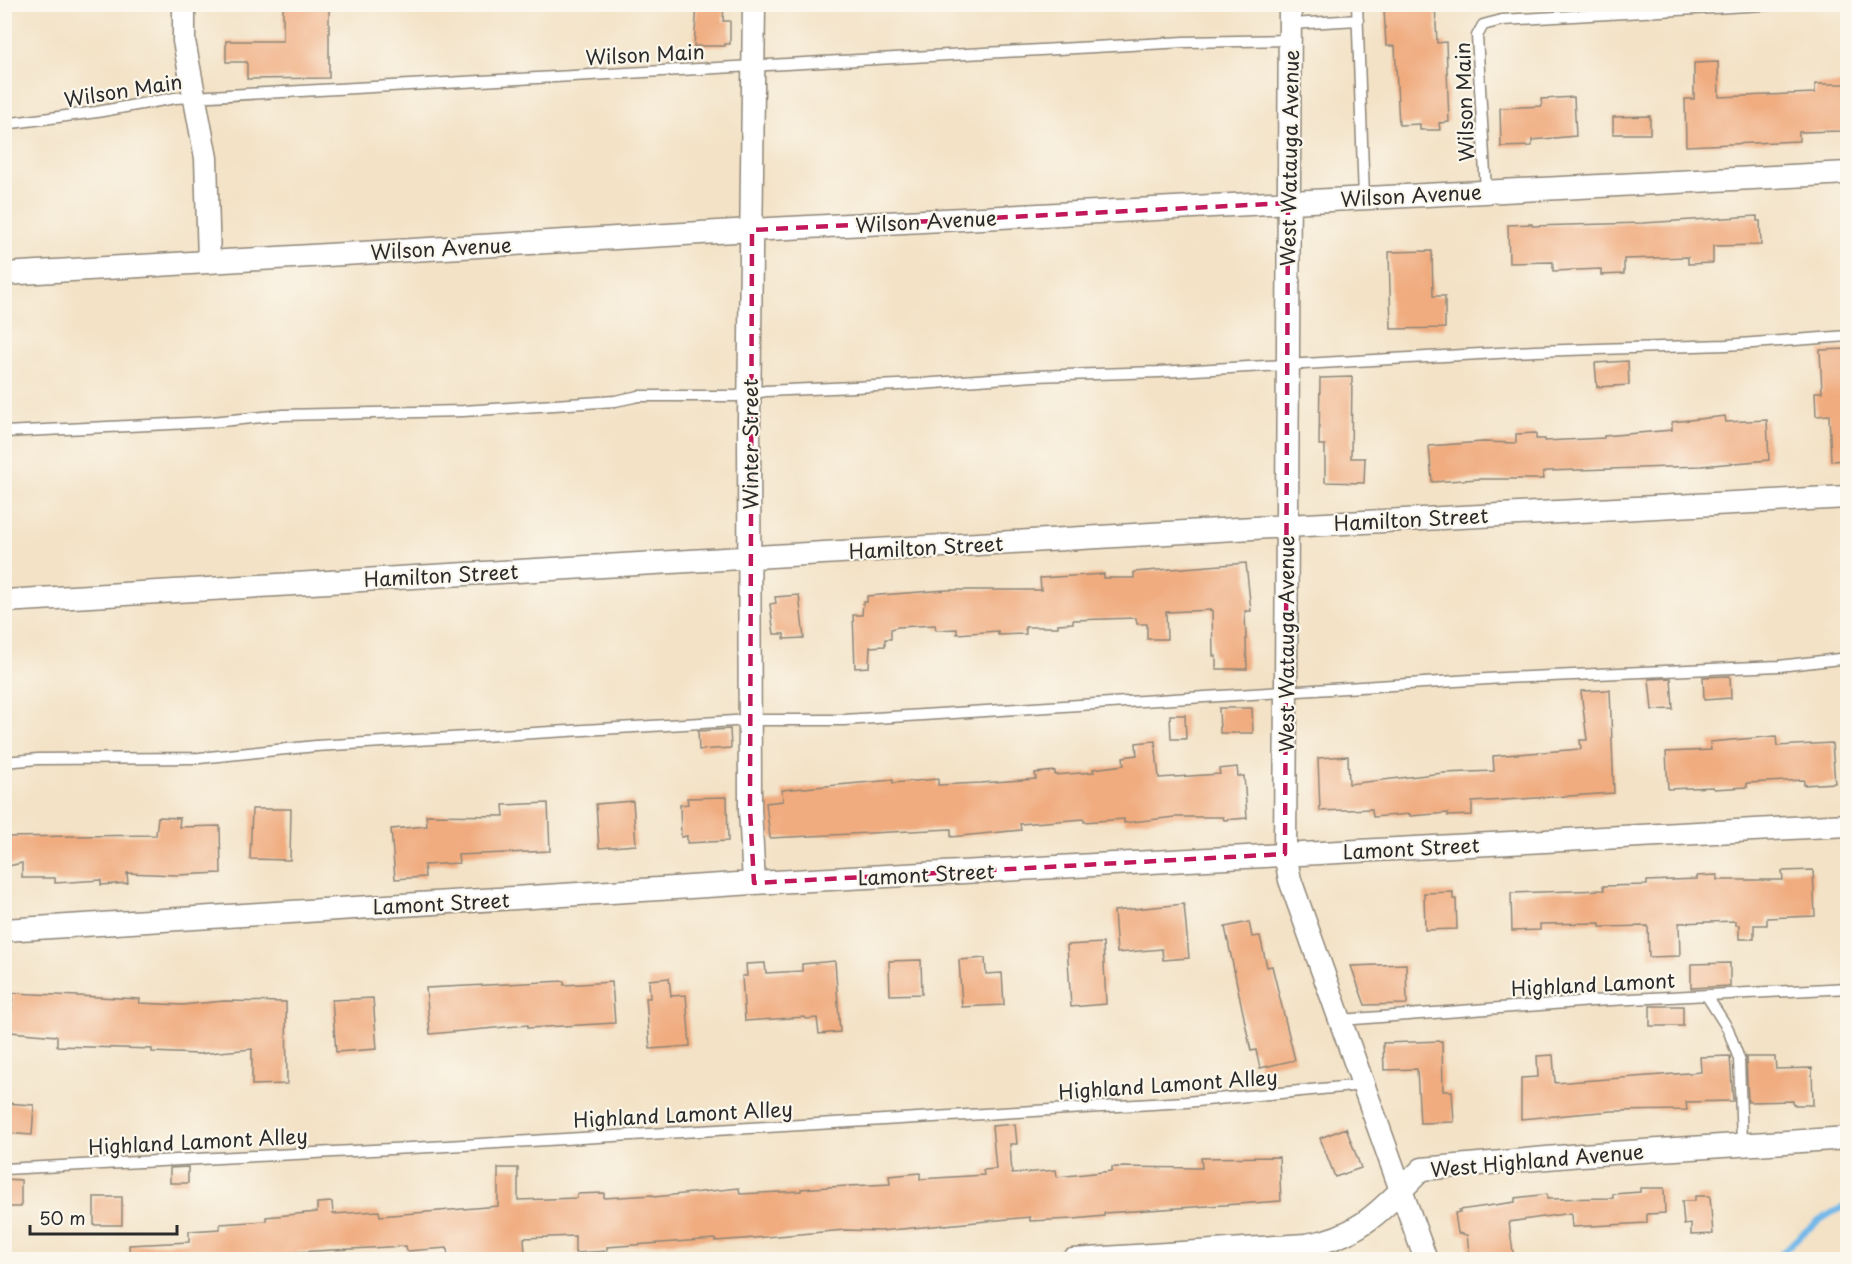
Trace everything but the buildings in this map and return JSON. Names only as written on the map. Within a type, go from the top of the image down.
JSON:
[{"type":"street","points":[[184,4],[184,41],[206,158],[209,262]]},
{"type":"street","name":"Winter Street","points":[[754,4],[750,394],[750,808],[754,883]]},
{"type":"street","name":"West Watauga Avenue","points":[[1290,23],[1285,854],[1290,880],[1426,1260]]},
{"type":"street","name":"Wilson Avenue","points":[[4,274],[752,230],[1848,173]]},
{"type":"street","name":"Hamilton Street","points":[[4,601],[1287,526],[1848,497]]},
{"type":"street","name":"Lamont Street","points":[[4,930],[754,883],[1848,825]]},
{"type":"street","name":"West Highland Avenue","points":[[1073,1260],[1306,1245],[1331,1241],[1350,1233],[1380,1212],[1422,1169],[1848,1138]]},
{"type":"lane","points":[[1357,4],[1364,198]]},
{"type":"lane","name":"Wilson Main","points":[[1486,191],[1477,36],[1483,25],[1502,21],[1782,4]]},
{"type":"lane","name":"Wilson Main","points":[[4,124],[193,98],[1184,42],[1290,23],[1358,21]]},
{"type":"lane","points":[[4,432],[211,422],[283,415],[464,411],[615,401],[639,396],[750,394],[1034,376],[1451,358],[1535,351],[1726,345],[1848,336]]},
{"type":"lane","points":[[4,762],[38,759],[200,758],[316,746],[751,720],[844,720],[1286,691],[1583,674],[1779,666],[1848,658]]},
{"type":"lane","name":"Highland Lamont","points":[[1341,1020],[1592,1001],[1848,988]]},
{"type":"lane","points":[[1707,996],[1728,1029],[1739,1059],[1742,1144]]},
{"type":"lane","name":"Highland Lamont Alley","points":[[4,1169],[430,1147],[1175,1102],[1364,1085]]},
{"type":"highlighted area","points":[[1288,203],[1285,854],[754,883],[750,809],[752,230]]},
{"type":"waterway","points":[[1775,1260],[1809,1228],[1848,1205]]}]
